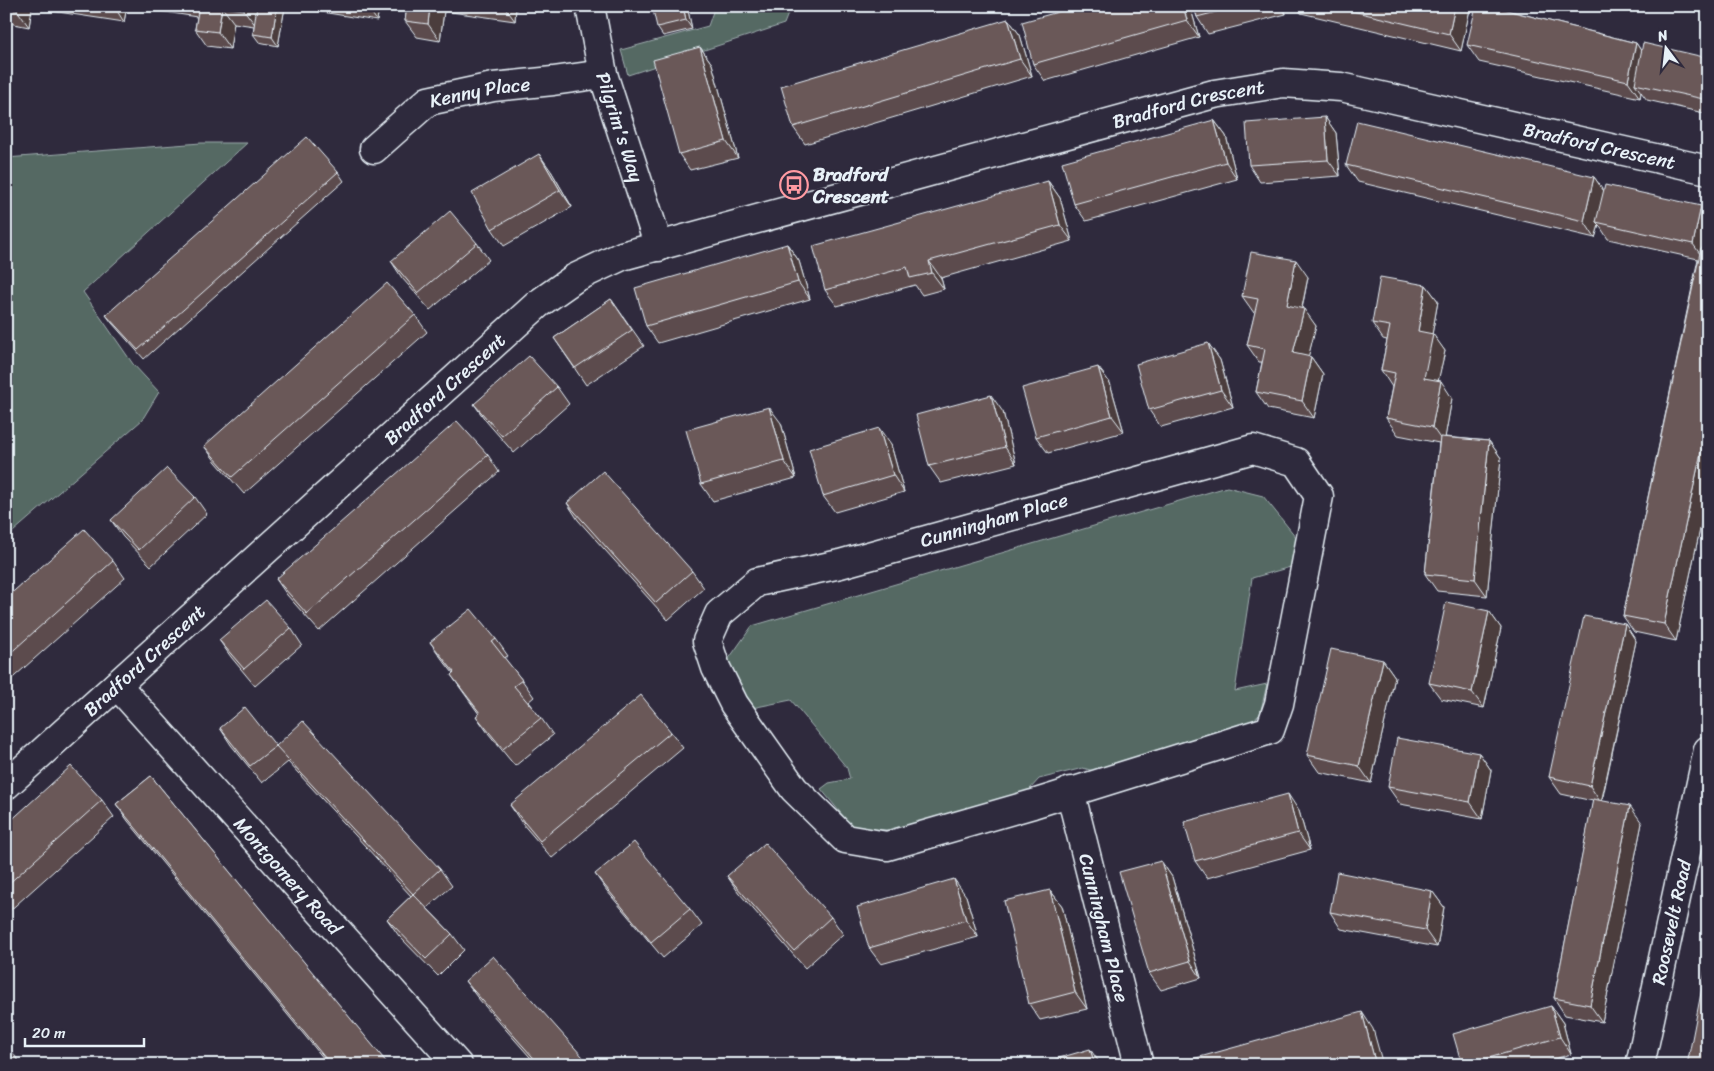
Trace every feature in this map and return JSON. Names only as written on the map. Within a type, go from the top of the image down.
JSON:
[{"type":"street","name":"Pilgrim's Way","points":[[590,6],[603,74],[659,246]]},
{"type":"street","name":"Kenny Place","points":[[374,149],[428,101],[493,87],[603,74]]},
{"type":"street","name":"Bradford Crescent","points":[[6,785],[538,304],[575,278],[622,256],[1214,94],[1282,83],[1341,87],[1708,170]]},
{"type":"street","name":"Cunningham Place","points":[[1253,449],[1296,462],[1319,496],[1279,704],[1270,730],[1070,791],[1034,804],[887,846],[845,839],[794,789],[734,704],[716,668],[707,641],[719,614],[757,582],[840,564],[1253,449]]},
{"type":"street","name":"Montgomery Road","points":[[117,686],[458,1065]]},
{"type":"street","name":"Roosevelt Road","points":[[1640,1065],[1708,750]]},
{"type":"street","name":"Cunningham Place","points":[[1070,791],[1139,1065]]},
{"type":"green space","points":[[715,6],[791,6],[784,24],[628,75],[621,50],[708,26]]},
{"type":"green space","points":[[201,143],[247,143],[83,292],[133,364],[159,392],[142,420],[6,538],[6,158]]},
{"type":"green space","points":[[1227,487],[1263,496],[1296,537],[1294,566],[1252,578],[1235,691],[1267,684],[1260,714],[1242,731],[1108,775],[1083,768],[1039,779],[1021,799],[889,830],[853,828],[821,789],[829,783],[850,779],[847,768],[791,700],[747,709],[729,682],[728,660],[752,626]]},
{"type":"building","points":[[6,6],[18,6],[17,10],[6,8]]},
{"type":"building","points":[[199,6],[245,6],[244,10],[222,7],[218,32],[195,29]]},
{"type":"building","points":[[257,6],[277,6],[272,37],[253,34]]},
{"type":"building","points":[[407,6],[430,6],[428,24],[405,21]]},
{"type":"building","points":[[652,6],[683,6],[686,20],[657,27]]},
{"type":"building","points":[[1079,6],[1183,6],[1187,20],[1033,64],[1022,22]]},
{"type":"building","points":[[1194,6],[1239,6],[1197,17]]},
{"type":"building","points":[[1331,6],[1455,6],[1449,34]]},
{"type":"building","points":[[1476,6],[1494,6],[1636,43],[1628,81],[1467,45]]},
{"type":"building","points":[[1008,19],[1020,59],[793,127],[781,86]]},
{"type":"building","points":[[1643,43],[1708,58],[1708,100],[1635,84]]},
{"type":"building","points":[[700,47],[726,141],[679,154],[653,60]]},
{"type":"building","points":[[1325,117],[1328,160],[1249,165],[1246,123]]},
{"type":"building","points":[[1214,120],[1226,162],[1074,204],[1062,162]]},
{"type":"building","points":[[1357,121],[1594,177],[1584,221],[1346,165]]},
{"type":"building","points":[[307,137],[338,172],[138,350],[106,315]]},
{"type":"building","points":[[539,154],[560,190],[492,229],[472,193]]},
{"type":"building","points":[[1048,181],[1060,225],[929,261],[932,273],[910,278],[907,267],[825,290],[813,246]]},
{"type":"building","points":[[1605,185],[1701,206],[1693,244],[1596,222]]},
{"type":"building","points":[[450,211],[477,243],[418,293],[391,261]]},
{"type":"building","points":[[787,244],[798,282],[646,326],[635,288]]},
{"type":"building","points":[[1701,248],[1708,249],[1708,420],[1664,624],[1623,616]]},
{"type":"building","points":[[1251,252],[1296,260],[1287,305],[1304,309],[1293,353],[1311,357],[1302,401],[1256,392],[1265,349],[1247,345],[1258,299],[1242,296]]},
{"type":"building","points":[[1380,277],[1426,285],[1418,331],[1433,334],[1424,378],[1441,381],[1432,427],[1386,418],[1395,373],[1381,370],[1390,326],[1372,323]]},
{"type":"building","points":[[387,283],[415,315],[232,477],[204,446]]},
{"type":"building","points":[[611,299],[632,330],[575,368],[554,338]]},
{"type":"building","points":[[1208,343],[1221,390],[1149,410],[1136,364]]},
{"type":"building","points":[[529,356],[557,387],[502,436],[474,404]]},
{"type":"building","points":[[1098,367],[1112,416],[1036,437],[1022,388]]},
{"type":"building","points":[[991,395],[1005,447],[929,466],[916,415]]},
{"type":"building","points":[[769,407],[784,461],[701,484],[686,430]]},
{"type":"building","points":[[457,421],[488,455],[307,614],[276,579]]},
{"type":"building","points":[[879,428],[893,475],[823,496],[809,449]]},
{"type":"building","points":[[1440,437],[1489,441],[1475,579],[1425,574]]},
{"type":"building","points":[[167,468],[195,497],[139,550],[111,520]]},
{"type":"building","points":[[603,471],[692,571],[656,603],[567,503]]},
{"type":"building","points":[[84,529],[113,561],[6,657],[6,598]]},
{"type":"building","points":[[266,600],[291,628],[244,669],[219,640]]},
{"type":"building","points":[[1446,602],[1489,611],[1472,692],[1429,683]]},
{"type":"building","points":[[471,609],[496,639],[492,642],[522,680],[514,686],[541,718],[503,749],[476,716],[480,713],[451,675],[454,672],[430,642]]},
{"type":"building","points":[[1584,616],[1625,624],[1590,786],[1549,777]]},
{"type":"building","points":[[1331,649],[1383,660],[1359,766],[1307,755]]},
{"type":"building","points":[[641,695],[671,732],[540,841],[510,805]]},
{"type":"building","points":[[245,707],[276,746],[250,766],[220,728]]},
{"type":"building","points":[[303,721],[440,869],[413,894],[276,746]]},
{"type":"building","points":[[1397,738],[1479,753],[1470,802],[1388,787]]},
{"type":"building","points":[[71,766],[102,800],[6,886],[6,825]]},
{"type":"building","points":[[151,776],[388,1064],[331,1065],[116,804]]},
{"type":"building","points":[[1288,794],[1298,833],[1195,861],[1184,822]]},
{"type":"building","points":[[1593,799],[1630,806],[1590,1005],[1554,998]]},
{"type":"building","points":[[634,842],[690,909],[651,942],[595,874]]},
{"type":"building","points":[[765,843],[831,917],[794,951],[727,876]]},
{"type":"building","points":[[1161,861],[1190,961],[1149,973],[1119,872]]},
{"type":"building","points":[[1337,872],[1432,891],[1425,930],[1330,912]]},
{"type":"building","points":[[954,879],[966,920],[869,948],[857,907]]},
{"type":"building","points":[[1050,890],[1075,992],[1029,1004],[1004,901]]},
{"type":"building","points":[[413,894],[452,934],[426,959],[387,919]]},
{"type":"building","points":[[493,956],[590,1065],[540,1065],[465,981]]},
{"type":"building","points":[[1708,957],[1708,1065],[1687,1065]]},
{"type":"building","points":[[1551,1006],[1560,1037],[1462,1065],[1453,1034]]},
{"type":"building","points":[[1362,1012],[1376,1065],[1171,1065]]},
{"type":"building","points":[[6,1045],[11,1050],[6,1054]]},
{"type":"building","points":[[1090,1049],[1095,1065],[1035,1065]]},
{"type":"place","name":"Bradford Crescent","points":[[794,185]]}]
